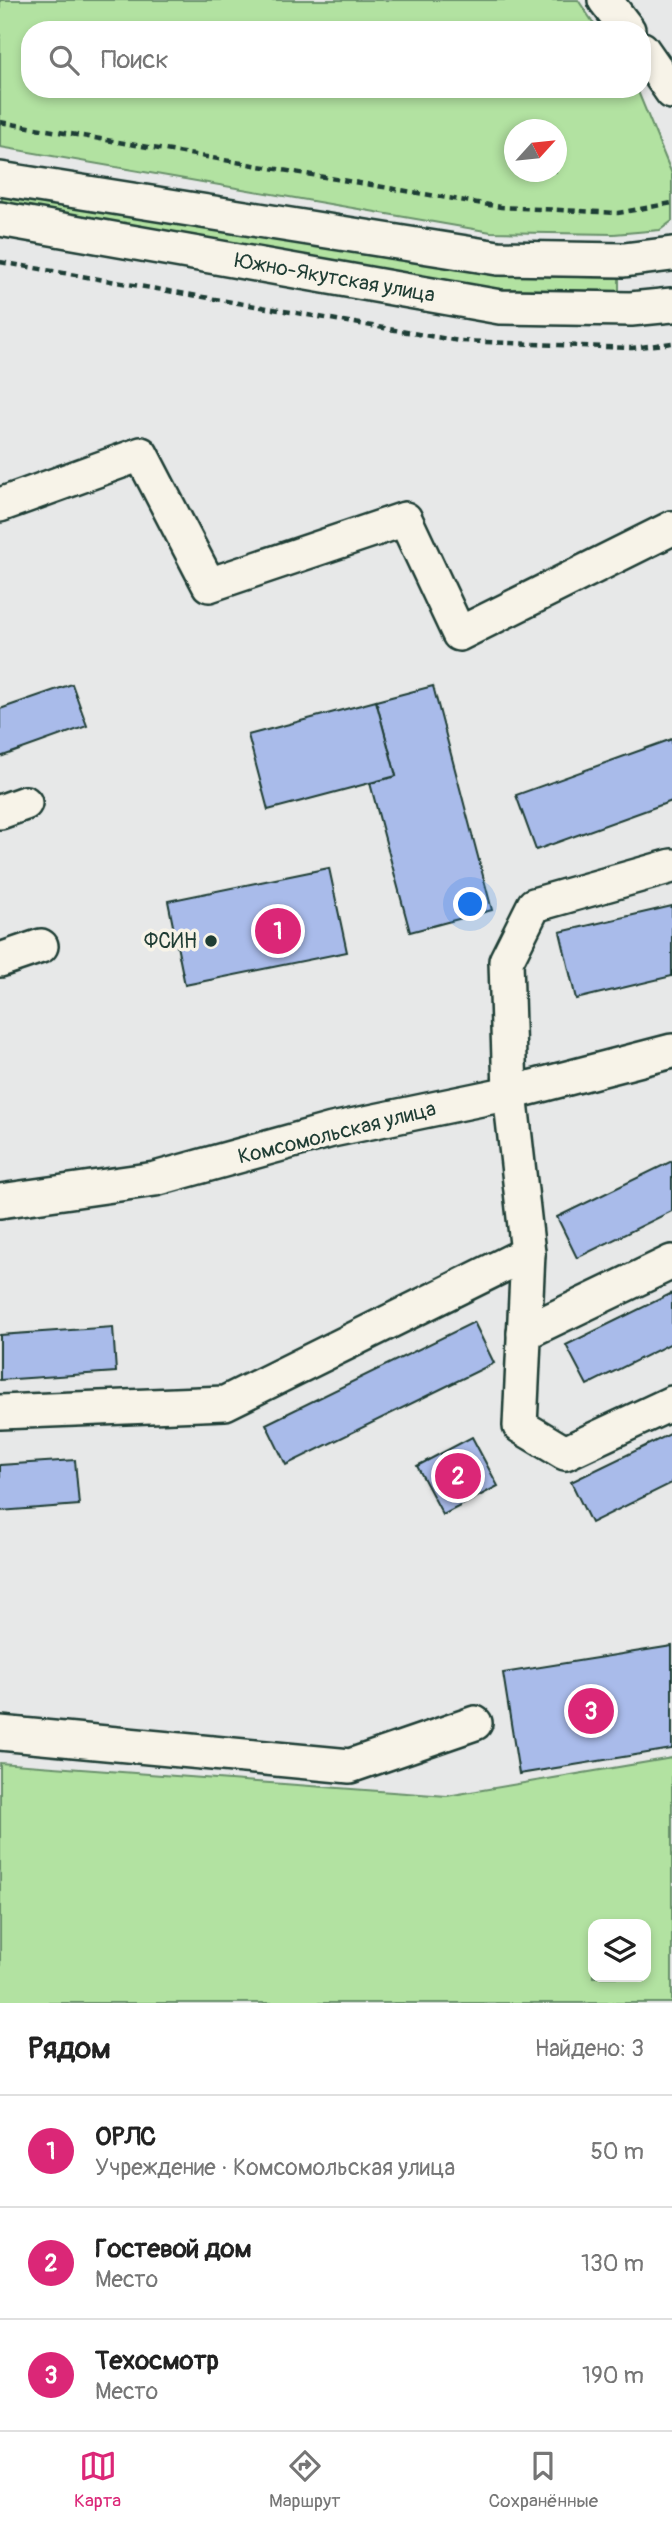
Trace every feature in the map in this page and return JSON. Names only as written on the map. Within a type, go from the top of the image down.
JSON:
[{"type":"street","points":[[605,0],[621,21]]},
{"type":"street","points":[[651,62],[672,92]]},
{"type":"street","name":"Южно-Якутская улица","points":[[0,179],[498,258],[624,260],[672,254]]},
{"type":"street","name":"Южно-Якутская улица","points":[[0,219],[500,307],[631,309],[672,305]]},
{"type":"street","points":[[0,505],[141,454],[209,585],[405,519],[459,634],[672,528]]},
{"type":"street","points":[[672,866],[534,905],[506,961],[510,1093],[528,1253],[520,1426],[565,1453],[672,1403]]},
{"type":"street","points":[[0,960],[41,946]]},
{"type":"street","name":"Комсомольская улица","points":[[0,1201],[155,1179],[332,1130],[510,1093],[672,1051]]},
{"type":"street","points":[[0,1412],[225,1403],[528,1253]]},
{"type":"street","points":[[524,1333],[672,1262]]},
{"type":"street","points":[[0,1733],[350,1766],[475,1723]]},
{"type":"path","points":[[0,122],[500,207],[618,213],[672,202]]},
{"type":"path","points":[[0,262],[459,341],[632,348],[672,343]]},
{"type":"green space","points":[[0,0],[578,0],[592,21],[21,21],[21,98],[641,98],[672,174],[672,221],[660,230],[614,234],[491,232],[0,147]]},
{"type":"green space","points":[[3,194],[499,275],[619,278],[619,291],[497,289],[0,207]]},
{"type":"green space","points":[[672,1758],[672,2003],[0,2003],[0,1763],[447,1796]]},
{"type":"building","points":[[72,684],[87,726],[0,757],[0,709]]},
{"type":"building","points":[[433,686],[492,910],[410,932],[370,783],[396,776],[376,701]]},
{"type":"building","points":[[376,701],[396,776],[268,810],[248,735]]},
{"type":"building","points":[[672,739],[672,801],[536,850],[516,795]]},
{"type":"building","points":[[329,868],[347,952],[185,985],[168,901]]},
{"type":"building","points":[[672,906],[672,976],[576,999],[560,932]]},
{"type":"building","points":[[672,1161],[672,1211],[577,1258],[557,1217]]},
{"type":"building","points":[[672,1293],[672,1343],[587,1385],[566,1345]]},
{"type":"building","points":[[474,1322],[494,1363],[286,1465],[266,1424]]},
{"type":"building","points":[[113,1327],[116,1372],[0,1380],[0,1335]]},
{"type":"building","points":[[672,1433],[672,1483],[591,1523],[571,1482]]},
{"type":"building","points":[[472,1437],[498,1486],[443,1515],[417,1466]]},
{"type":"building","points":[[75,1460],[79,1505],[0,1511],[0,1465]]},
{"type":"building","points":[[672,1646],[672,1749],[519,1774],[503,1673]]},
{"type":"place","name":"ОРЛС","points":[[278,931]]},
{"type":"place","name":"ФСИН","points":[[211,941]]},
{"type":"place","name":"Гостевой дом","points":[[458,1476]]},
{"type":"place","name":"Техосмотр","points":[[591,1711]]}]
